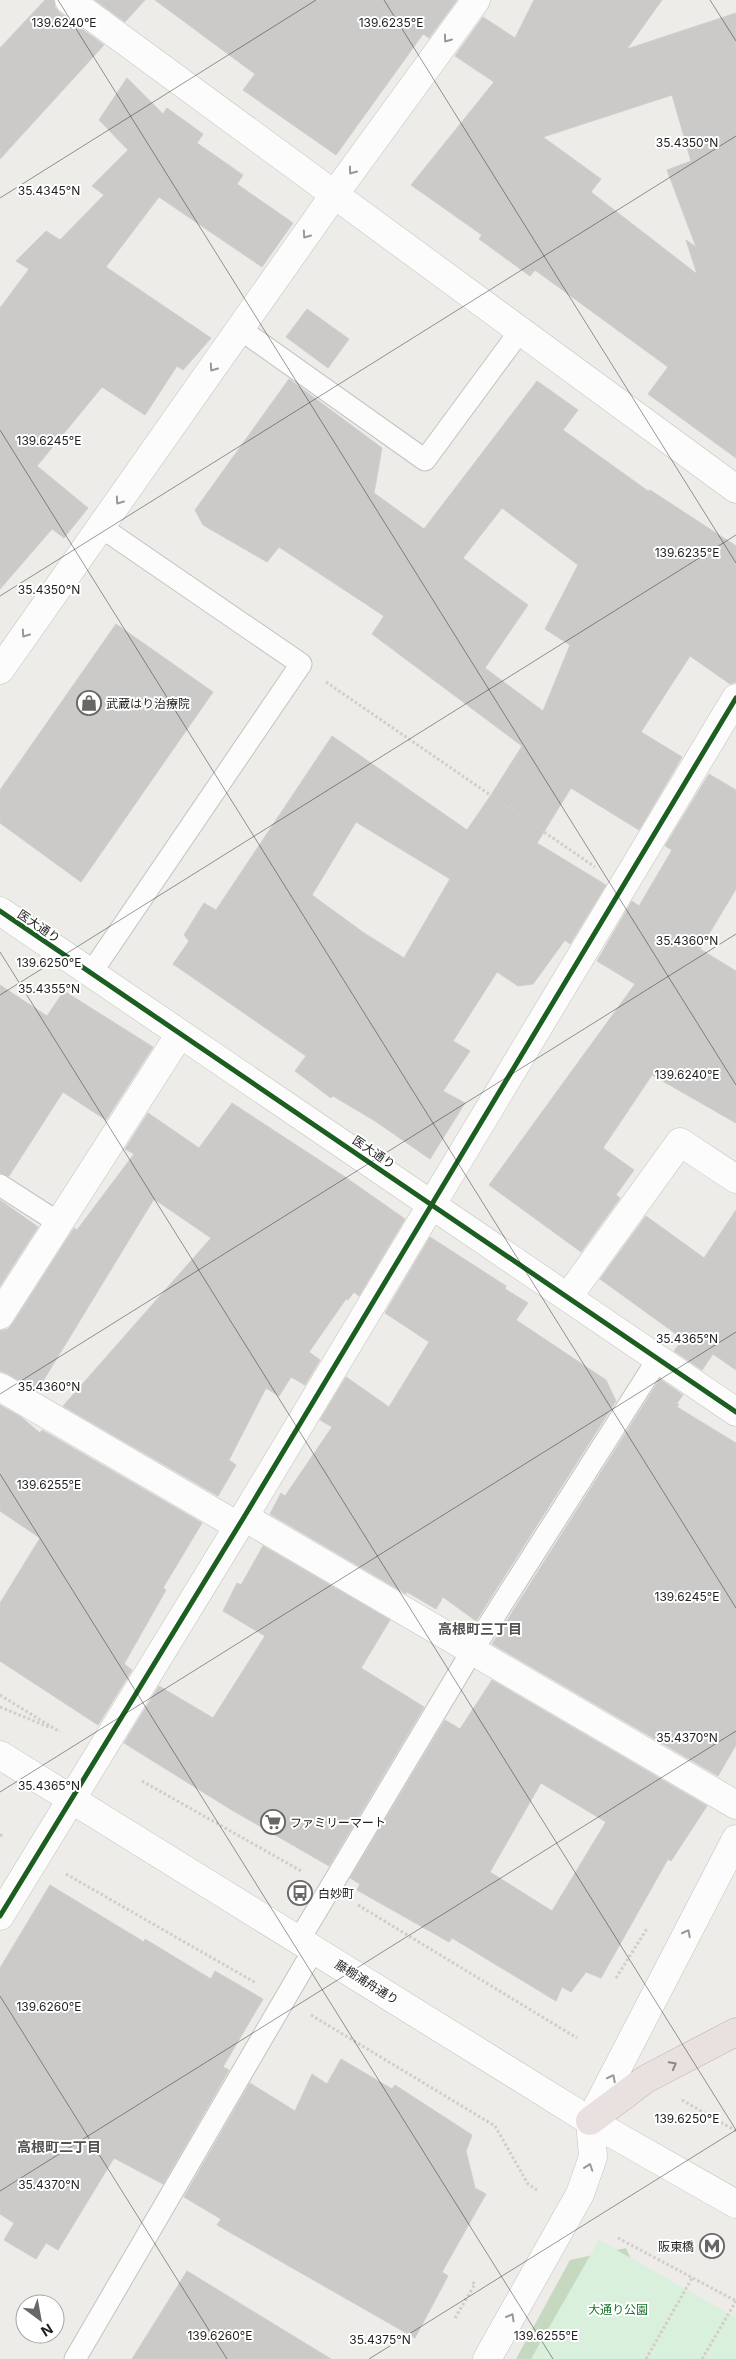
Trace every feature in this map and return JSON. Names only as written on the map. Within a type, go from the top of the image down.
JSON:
[{"type":"highway","points":[[590,2121],[646,2079],[736,2032]]},
{"type":"street","points":[[69,0],[736,489]]},
{"type":"street","points":[[0,670],[334,195],[476,0]]},
{"type":"street","points":[[0,1916],[241,1522],[736,698]]},
{"type":"street","name":"医大通り","points":[[0,911],[736,1412]]},
{"type":"street","points":[[0,1315],[180,1034]]},
{"type":"street","points":[[568,1297],[680,1142],[736,1179]]},
{"type":"street","points":[[0,1387],[472,1651],[736,1805]]},
{"type":"street","name":"藤棚浦舟通り","points":[[0,1755],[590,2121],[736,2204]]},
{"type":"street","points":[[487,2359],[580,2194],[593,2157],[590,2121],[736,1839]]},
{"type":"lane","points":[[240,329],[424,460],[520,331]]},
{"type":"lane","points":[[91,973],[301,664],[101,527]]},
{"type":"lane","points":[[0,1185],[59,1223]]},
{"type":"lane","points":[[75,2359],[284,1999],[330,1888],[472,1651],[658,1359]]},
{"type":"path","points":[[301,664],[622,885]]},
{"type":"path","points":[[0,1695],[60,1732],[0,1707]]},
{"type":"path","points":[[142,1781],[330,1888],[577,2038]]},
{"type":"path","points":[[76,1880],[284,1999],[495,2126],[528,2184],[537,2190]]},
{"type":"path","points":[[676,2096],[736,2130]]},
{"type":"path","points":[[618,2238],[736,2301],[702,2359]]},
{"type":"path","points":[[646,2359],[692,2278]]},
{"type":"path","points":[[455,2318],[475,2284],[472,2282]]},
{"type":"green space","name":"大通り公園","points":[[599,2240],[736,2318],[736,2359],[531,2359]]},
{"type":"green space","points":[[626,2248],[651,2305],[620,2359],[516,2359],[570,2260]]},
{"type":"building","points":[[45,0],[54,0],[55,7],[60,13],[104,45],[0,159],[0,48]]},
{"type":"building","points":[[95,0],[145,0],[125,22]]},
{"type":"building","points":[[155,0],[457,0],[429,38],[423,34],[336,155],[243,90],[255,74]]},
{"type":"building","points":[[534,0],[662,0],[627,49],[736,13],[736,458],[648,394],[668,367],[535,270],[530,276],[479,239],[482,235],[411,185],[494,82],[455,56],[483,17],[515,38]],"holes":[[[672,95],[691,161],[667,170],[696,247],[686,240],[697,274],[591,192],[601,179],[543,137]]]},
{"type":"building","points":[[127,78],[163,114],[167,108],[203,134],[197,143],[243,175],[237,184],[293,223],[262,267],[159,197],[106,267],[211,338],[183,370],[177,366],[145,415],[102,387],[37,466],[88,508],[64,538],[52,529],[0,589],[0,308],[29,269],[16,261],[46,231],[60,240],[104,195],[92,186],[128,150],[99,120]]},
{"type":"building","points":[[307,309],[349,339],[328,368],[286,337]]},
{"type":"building","points":[[289,379],[382,448],[374,493],[424,529],[537,381],[578,410],[563,430],[648,491],[650,490],[736,546],[736,682],[730,684],[690,656],[641,732],[682,757],[639,830],[571,788],[537,843],[606,885],[570,944],[565,940],[533,984],[518,986],[497,972],[453,1041],[470,1051],[443,1091],[465,1103],[430,1159],[375,1121],[333,1096],[331,1098],[295,1071],[306,1056],[173,964],[189,941],[184,935],[204,903],[216,910],[332,736],[467,830],[522,746],[372,634],[384,616],[279,547],[267,562],[203,525],[195,510]],"holes":[[[502,508],[578,565],[545,629],[570,645],[543,711],[485,668],[528,605],[463,558]],[[356,822],[450,879],[404,958],[364,933],[312,895]]]},
{"type":"building","points":[[116,624],[213,692],[81,882],[0,823],[0,790]]},
{"type":"building","points":[[709,774],[736,790],[736,889],[700,949],[736,971],[736,1123],[652,1075],[603,1148],[634,1170],[616,1195],[620,1198],[581,1252],[489,1185],[635,984],[597,961],[632,901],[639,906],[672,850],[665,846]]},
{"type":"building","points":[[0,985],[47,1016],[64,991],[153,1047],[106,1120],[63,1092],[9,1176],[0,1173]]},
{"type":"building","points":[[232,1103],[405,1219],[359,1296],[354,1292],[348,1300],[346,1299],[309,1352],[320,1360],[305,1385],[291,1377],[279,1396],[266,1388],[229,1460],[236,1465],[218,1496],[63,1406],[211,1238],[154,1199],[37,1391],[0,1371],[0,1331],[8,1329],[13,1323],[74,1228],[77,1230],[134,1154],[125,1149],[148,1113],[199,1148]]},
{"type":"building","points":[[0,1200],[38,1227],[0,1286]]},
{"type":"building","points":[[736,1210],[736,1370],[713,1354],[702,1370],[674,1351],[683,1339],[600,1279],[646,1216],[704,1258]]},
{"type":"building","points":[[430,1237],[506,1286],[505,1289],[528,1303],[516,1320],[606,1380],[616,1401],[476,1621],[443,1597],[436,1609],[407,1592],[406,1594],[270,1514],[281,1493],[285,1496],[332,1427],[320,1420],[346,1377],[389,1407],[429,1342],[385,1313]]},
{"type":"building","points":[[660,1379],[683,1395],[677,1403],[679,1405],[677,1407],[736,1443],[736,1745],[718,1776],[492,1644]]},
{"type":"building","points":[[0,1405],[21,1417],[40,1433],[42,1430],[202,1523],[163,1588],[166,1590],[124,1664],[132,1670],[98,1725],[0,1661],[0,1603],[40,1538],[0,1511]]},
{"type":"building","points":[[263,1546],[390,1620],[361,1668],[424,1707],[329,1866],[230,1809],[124,1743],[159,1686],[213,1718],[265,1636],[223,1611],[237,1583],[241,1585]]},
{"type":"building","points":[[492,1680],[707,1806],[671,1861],[668,1859],[601,1978],[586,1972],[571,1992],[562,1987],[556,2001],[452,1938],[449,1942],[357,1890],[360,1884],[350,1878],[445,1720],[460,1729]],"holes":[[[541,1783],[606,1822],[552,1911],[490,1872]]]},
{"type":"building","points":[[50,1885],[144,1942],[145,1939],[211,1979],[215,1971],[263,1999],[223,2067],[229,2070],[163,2184],[114,2158],[58,2250],[46,2243],[36,2259],[4,2240],[14,2223],[0,2214],[0,1968]]},
{"type":"building","points":[[341,2059],[392,2089],[395,2085],[472,2135],[466,2151],[475,2188],[486,2194],[442,2272],[448,2276],[415,2338],[217,2225],[221,2219],[184,2197],[250,2083],[295,2111],[312,2074],[327,2084]]},
{"type":"building","points":[[187,2271],[331,2359],[132,2359]]},
{"type":"cycle path","points":[[0,1916],[244,1517],[736,698]]},
{"type":"cycle path","points":[[0,911],[736,1412]]},
{"type":"place","name":"武蔵はり治療院","points":[[89,703]]},
{"type":"place","name":"ファミリーマート","points":[[273,1822]]},
{"type":"place","name":"白妙町","points":[[300,1893]]},
{"type":"place","name":"阪東橋","points":[[712,2246]]},
{"type":"district","name":"高根町三丁目","points":[[480,1628]]},
{"type":"district","name":"高根町二丁目","points":[[59,2146]]}]
